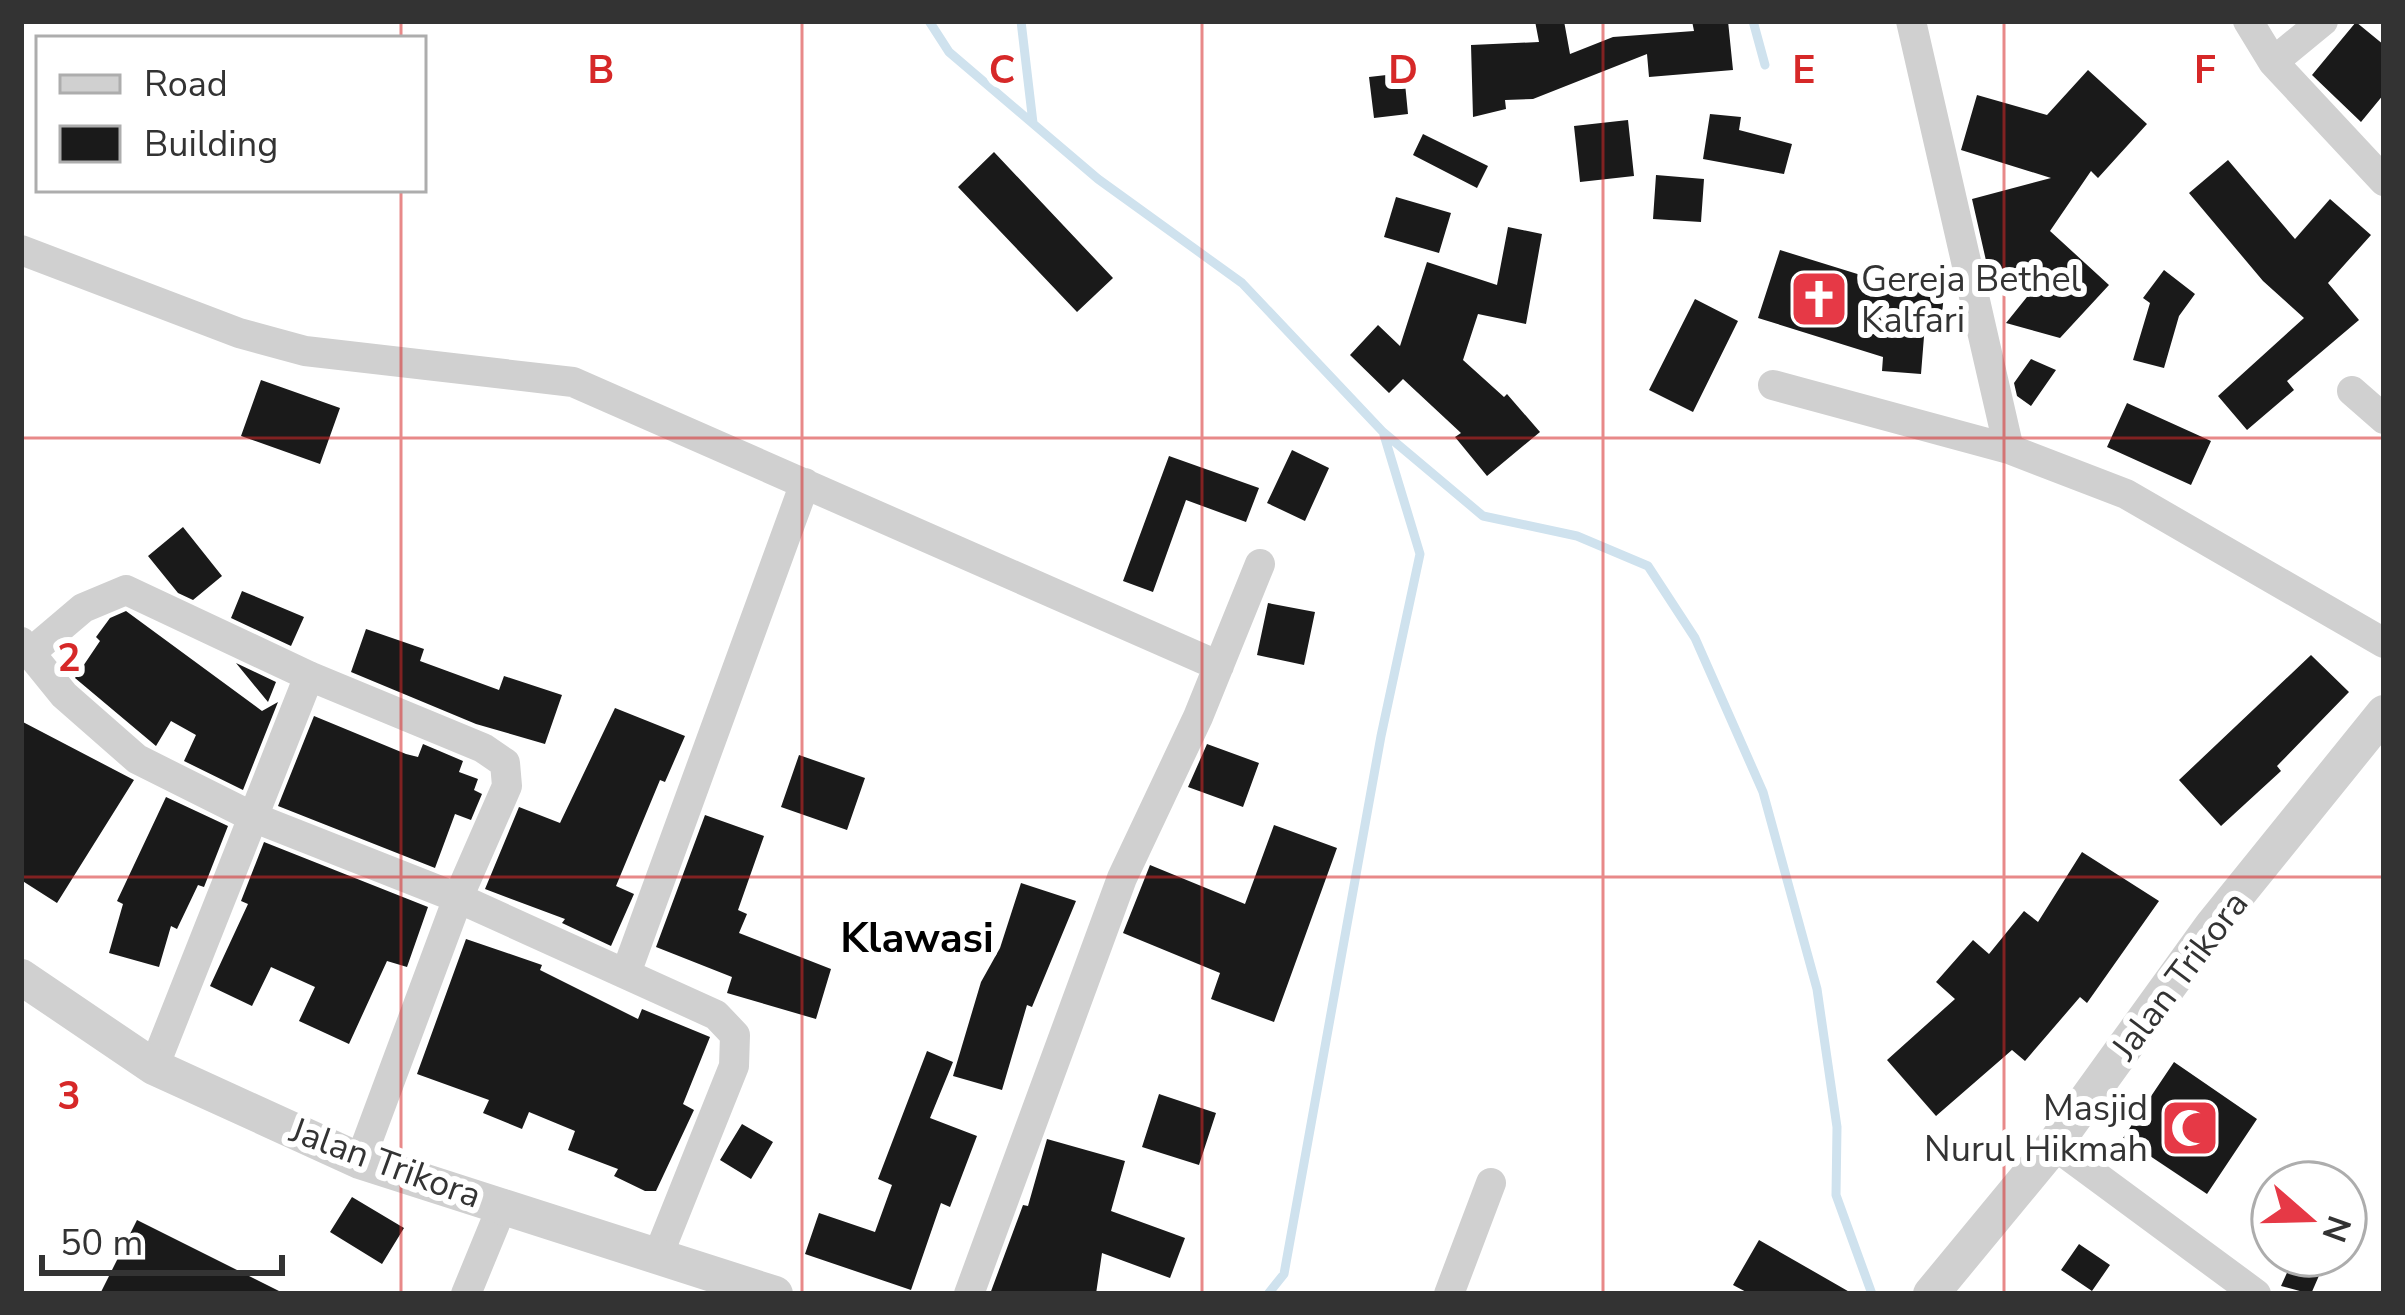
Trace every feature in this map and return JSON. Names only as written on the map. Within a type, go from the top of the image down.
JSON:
[{"type":"street","points":[[1911,21],[2009,449]]},
{"type":"street","points":[[2248,21],[2273,62],[2384,181]]},
{"type":"street","points":[[2273,62],[2323,21]]},
{"type":"street","points":[[21,250],[239,333],[305,351],[573,382],[1210,662]]},
{"type":"street","points":[[1773,386],[2009,449],[2177,519],[2384,643]]},
{"type":"street","points":[[2353,391],[2384,419]]},
{"type":"street","points":[[626,973],[805,483]]},
{"type":"street","points":[[969,1294],[1122,878],[1210,662],[1260,563]]},
{"type":"street","points":[[360,1161],[458,898],[507,786],[505,763],[483,748],[309,676],[126,590],[83,608],[26,647],[64,695],[136,759],[255,818],[458,898],[626,973],[716,1015],[735,1035],[734,1066],[659,1253]]},
{"type":"street","points":[[154,1067],[309,676]]},
{"type":"street","name":"Jalan Trikora","points":[[1931,1294],[2054,1145],[2212,926],[2378,733]]},
{"type":"street","name":"Jalan Trikora","points":[[21,977],[154,1067],[360,1161],[659,1253],[726,1286],[776,1294]]},
{"type":"street","points":[[2054,1145],[2256,1294]]},
{"type":"street","points":[[1449,1294],[1491,1183]]},
{"type":"street","points":[[466,1294],[503,1204]]},
{"type":"building","points":[[1535,21],[1564,21],[1570,54],[1613,37],[1694,31],[1692,21],[1728,21],[1733,70],[1649,77],[1647,54],[1533,99],[1505,100],[1506,109],[1473,117],[1471,45],[1539,42]]},
{"type":"building","points":[[2356,22],[2384,45],[2384,94],[2361,122],[2312,75]]},
{"type":"building","points":[[2088,70],[2147,124],[2098,178],[2091,171],[2050,231],[2109,285],[2060,338],[2006,323],[2043,277],[1992,287],[1972,199],[2051,178],[1961,150],[1977,95],[2047,115]]},
{"type":"building","points":[[1404,73],[1408,114],[1374,118],[1369,77]]},
{"type":"building","points":[[1710,114],[1741,117],[1739,130],[1792,144],[1784,174],[1703,159]]},
{"type":"building","points":[[1628,120],[1634,176],[1580,182],[1574,126]]},
{"type":"building","points":[[1423,134],[1488,166],[1477,188],[1413,155]]},
{"type":"building","points":[[994,152],[1113,278],[1077,312],[958,187]]},
{"type":"building","points":[[2228,160],[2295,239],[2330,199],[2371,235],[2328,283],[2359,320],[2287,381],[2294,390],[2247,430],[2218,396],[2304,318],[2263,281],[2189,193]]},
{"type":"building","points":[[1656,175],[1704,179],[1701,222],[1653,219]]},
{"type":"building","points":[[1396,197],[1451,213],[1439,253],[1384,237]]},
{"type":"building","points":[[1508,227],[1542,234],[1526,324],[1478,314],[1463,360],[1504,397],[1507,394],[1540,432],[1487,476],[1455,437],[1461,433],[1403,379],[1389,393],[1350,355],[1378,325],[1400,346],[1427,262],[1497,285]]},
{"type":"building","points":[[1780,250],[1893,285],[1894,277],[1945,283],[1941,325],[1925,324],[1921,374],[1882,371],[1883,357],[1758,318]]},
{"type":"building","points":[[2164,270],[2195,294],[2179,316],[2164,368],[2133,360],[2150,303],[2143,298]]},
{"type":"building","points":[[1695,299],[1738,321],[1693,412],[1649,390]]},
{"type":"building","points":[[2031,359],[2056,370],[2031,406],[2017,396],[2014,383]]},
{"type":"building","points":[[261,380],[340,408],[320,464],[241,436]]},
{"type":"building","points":[[2127,403],[2211,441],[2191,485],[2107,447]]},
{"type":"building","points":[[1292,450],[1329,468],[1305,521],[1267,503]]},
{"type":"building","points":[[1169,456],[1259,488],[1246,522],[1186,500],[1153,592],[1123,581]]},
{"type":"building","points":[[183,527],[222,576],[193,600],[178,593],[148,556]]},
{"type":"building","points":[[242,591],[304,617],[291,646],[231,618]]},
{"type":"building","points":[[1268,603],[1315,612],[1304,665],[1257,655]]},
{"type":"building","points":[[126,611],[262,711],[278,702],[243,790],[184,761],[196,735],[171,721],[156,746],[75,678],[110,618]]},
{"type":"building","points":[[366,629],[424,649],[420,661],[499,690],[504,676],[562,695],[545,744],[476,724],[351,672]]},
{"type":"building","points":[[2311,655],[2349,692],[2277,766],[2281,771],[2221,826],[2179,780]]},
{"type":"building","points":[[236,663],[276,682],[268,702]]},
{"type":"building","points":[[615,708],[685,736],[665,782],[660,780],[616,886],[634,894],[611,946],[562,923],[565,919],[485,889],[519,807],[560,823]]},
{"type":"building","points":[[314,716],[406,754],[418,757],[423,744],[463,761],[459,772],[478,779],[474,790],[482,794],[471,820],[455,814],[435,868],[278,806]]},
{"type":"building","points":[[21,721],[134,780],[57,903],[21,880]]},
{"type":"building","points":[[1207,744],[1259,763],[1243,807],[1188,787]]},
{"type":"building","points":[[799,755],[865,778],[847,830],[781,807]]},
{"type":"building","points":[[166,797],[228,826],[204,887],[198,885],[177,929],[171,926],[159,967],[109,953],[123,904],[117,901]]},
{"type":"building","points":[[705,815],[764,836],[738,910],[747,914],[739,933],[831,969],[816,1019],[727,993],[732,977],[656,947]]},
{"type":"building","points":[[1274,825],[1337,848],[1274,1022],[1211,999],[1220,973],[1123,933],[1150,865],[1245,904]]},
{"type":"building","points":[[264,842],[428,907],[407,967],[387,961],[349,1044],[299,1021],[315,987],[271,967],[252,1006],[210,986],[248,904],[241,901]]},
{"type":"building","points":[[2082,852],[2159,901],[2087,1003],[2080,997],[2025,1061],[2012,1050],[1936,1116],[1887,1060],[1955,999],[1936,982],[1973,940],[1989,954],[2024,911],[2038,922]]},
{"type":"building","points":[[1021,883],[1076,901],[1032,1007],[1027,1005],[1002,1090],[953,1076],[981,982],[1000,948]]},
{"type":"building","points":[[466,939],[542,965],[540,970],[638,1019],[642,1009],[710,1037],[683,1104],[694,1110],[656,1191],[645,1191],[614,1176],[618,1169],[568,1150],[575,1131],[529,1112],[522,1129],[483,1113],[489,1100],[417,1074]]},
{"type":"building","points":[[927,1051],[953,1062],[930,1118],[977,1136],[950,1207],[941,1203],[911,1290],[805,1254],[819,1213],[875,1232],[892,1185],[878,1179]]},
{"type":"building","name":"Masjid Nurul Hikmah","points":[[2174,1062],[2257,1119],[2207,1194],[2123,1138]]},
{"type":"building","points":[[1159,1094],[1216,1113],[1199,1165],[1142,1147]]},
{"type":"building","points":[[742,1124],[773,1142],[751,1179],[720,1160]]},
{"type":"building","points":[[1047,1139],[1125,1161],[1111,1211],[1185,1238],[1170,1278],[1102,1253],[1096,1294],[990,1294],[1023,1205],[1028,1206]]},
{"type":"building","points":[[352,1197],[404,1228],[382,1264],[330,1232]]},
{"type":"building","points":[[137,1220],[285,1294],[100,1294]]},
{"type":"building","points":[[1759,1240],[1853,1294],[1750,1294],[1733,1285]]},
{"type":"building","points":[[2079,1244],[2110,1265],[2092,1291],[2061,1270]]},
{"type":"building","points":[[2284,1279],[2318,1279],[2311,1294],[2281,1286]]},
{"type":"waterway","points":[[929,21],[949,52],[1098,179],[1242,283],[1383,432],[1483,516],[1577,536],[1648,566],[1695,638],[1763,792],[1817,989],[1837,1127],[1836,1195],[1872,1294]]},
{"type":"waterway","points":[[1021,21],[1033,123]]},
{"type":"waterway","points":[[1753,21],[1765,65]]},
{"type":"waterway","points":[[1268,1294],[1284,1274],[1381,736],[1420,554],[1384,435]]},
{"type":"place","name":"Gereja Bethel Kalfari","points":[[1819,299]]},
{"type":"place","name":"Masjid Nurul Hikmah","points":[[2190,1128]]},
{"type":"district","name":"Klawasi","points":[[917,937]]}]
